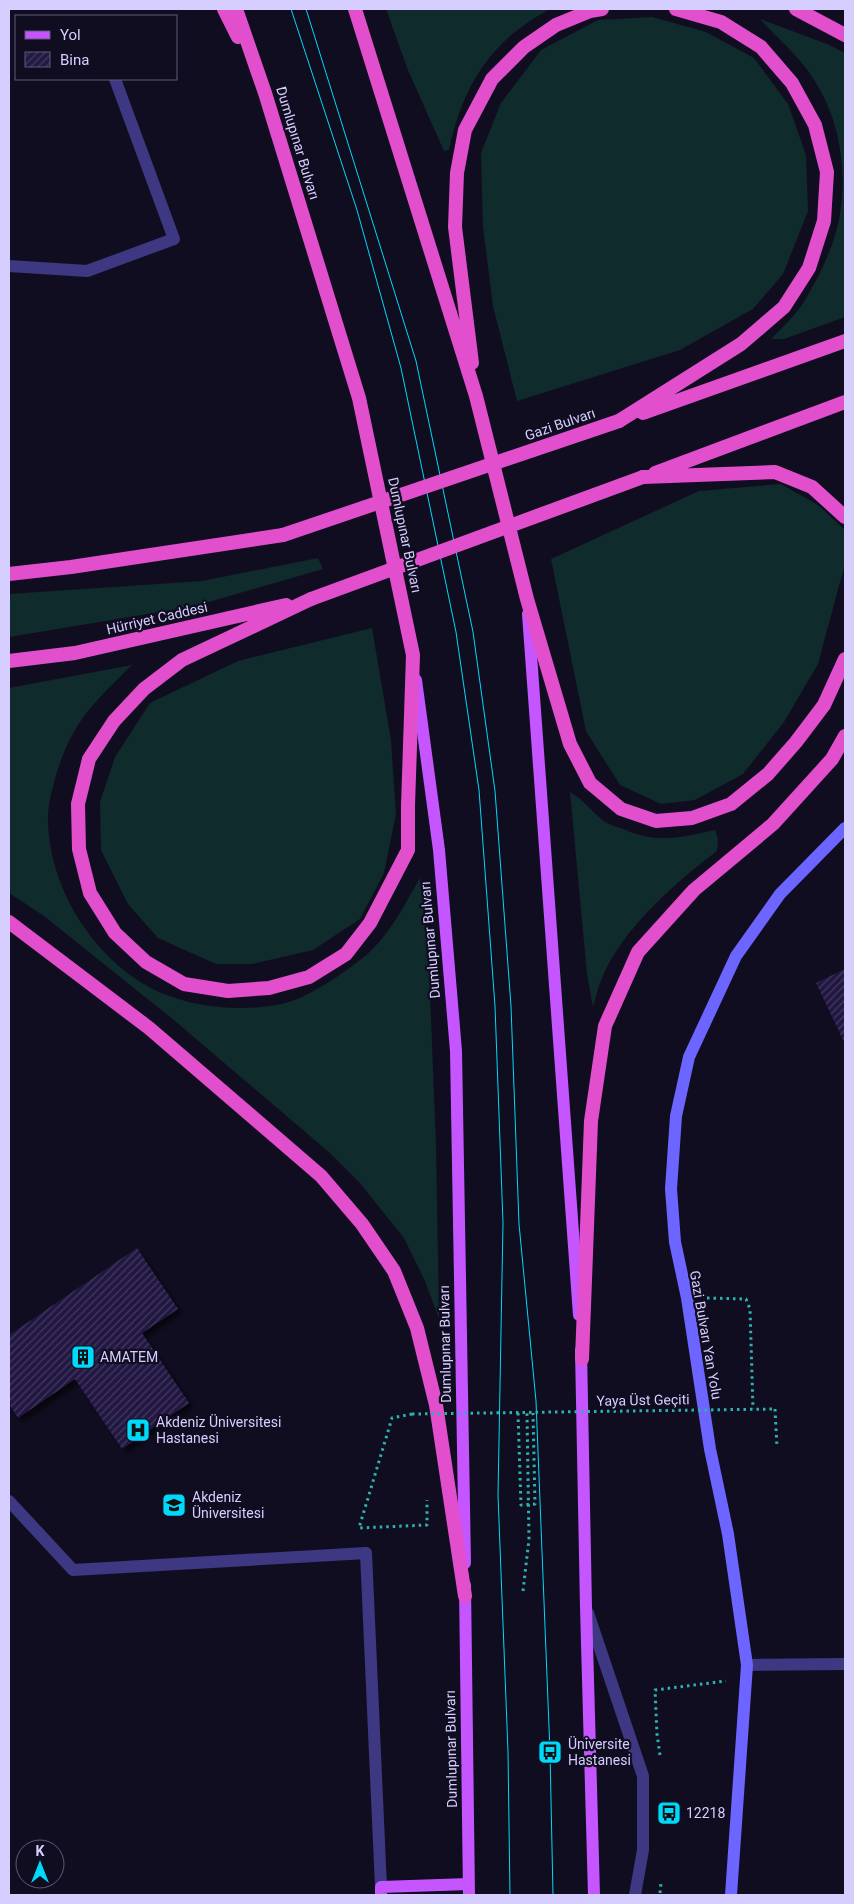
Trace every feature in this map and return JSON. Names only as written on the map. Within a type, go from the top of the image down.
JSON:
[{"type":"highway","points":[[224,9],[265,93]]},
{"type":"highway","name":"Dumlupınar Bulvarı","points":[[236,9],[265,93],[359,398],[413,655]]},
{"type":"highway","points":[[355,9],[476,396],[527,599],[570,744],[590,783],[620,809],[656,821],[692,818],[731,804],[768,774],[796,742],[824,705],[845,659]]},
{"type":"highway","points":[[476,396],[455,227],[457,173],[465,130],[492,79],[524,47],[556,25],[590,11],[602,9]]},
{"type":"highway","points":[[619,421],[742,344],[784,307],[809,268],[824,221],[827,172],[815,125],[792,83],[761,47],[721,22],[676,9]]},
{"type":"highway","points":[[796,9],[845,35]]},
{"type":"highway","name":"Gazi Bulvarı","points":[[9,574],[71,567],[283,535],[619,421],[845,341]]},
{"type":"highway","points":[[413,655],[408,850],[370,923],[346,954],[310,977],[269,988],[228,991],[184,984],[146,962],[115,933],[90,893],[79,849],[78,804],[89,760],[114,722],[144,689],[182,660],[311,599],[845,402]]},
{"type":"highway","points":[[642,477],[775,472],[812,487],[845,517]]},
{"type":"highway","name":"Hürriyet Caddesi","points":[[9,661],[75,653],[311,599]]},
{"type":"highway","points":[[582,1359],[591,1121],[606,1026],[638,952],[694,890],[773,824],[832,758],[845,736]]},
{"type":"highway","points":[[9,922],[156,1034],[321,1176],[362,1224],[394,1271],[417,1328],[436,1405],[465,1596]]},
{"type":"main road","points":[[527,599],[582,1359],[586,1607],[594,1895]]},
{"type":"main road","name":"Dumlupınar Bulvarı","points":[[413,655],[439,850],[456,1051],[469,1890]]},
{"type":"main road","name":"Gazi Bulvarı Yan Yolu","points":[[731,1895],[746,1671],[728,1534],[710,1449],[687,1298],[675,1242],[671,1189],[676,1116],[688,1057],[736,956],[780,894],[845,828]]},
{"type":"main road","points":[[381,1891],[469,1890]]},
{"type":"street","points":[[9,266],[87,271],[174,239],[115,80]]},
{"type":"street","points":[[9,1501],[73,1570],[366,1553],[381,1891]]},
{"type":"street","points":[[586,1607],[643,1776],[643,1850],[635,1895]]},
{"type":"street","points":[[746,1671],[845,1664]]},
{"type":"path","points":[[687,1298],[746,1299],[750,1309],[753,1410]]},
{"type":"path","name":"Yaya Üst Geçiti","points":[[426,1513],[427,1525],[358,1528],[392,1418],[412,1414],[775,1409],[777,1448]]},
{"type":"path","points":[[518,1413],[521,1505],[535,1504],[533,1413]]},
{"type":"path","points":[[523,1591],[529,1539],[527,1413]]},
{"type":"path","points":[[661,1763],[657,1734],[655,1690],[746,1671]]},
{"type":"path","points":[[660,1893],[662,1875]]},
{"type":"green space","points":[[386,9],[550,9],[511,35],[482,67],[462,105],[449,150],[444,151],[408,70]]},
{"type":"green space","points":[[652,17],[706,32],[754,58],[788,104],[806,155],[808,211],[783,274],[753,309],[680,350],[517,401],[493,306],[483,227],[481,153],[501,103],[541,50],[598,20]]},
{"type":"green space","points":[[760,19],[827,44],[845,53],[845,317],[784,339],[771,339],[804,301],[832,245],[842,198],[842,165],[837,133],[819,88],[807,69]]},
{"type":"green space","points":[[781,484],[818,505],[844,529],[844,567],[818,664],[784,722],[743,774],[695,800],[661,804],[620,785],[586,731],[551,559],[699,491]]},
{"type":"green space","points":[[318,558],[323,569],[195,606],[9,637],[9,594],[202,581]]},
{"type":"green space","points":[[372,628],[391,740],[396,814],[384,873],[360,919],[313,950],[252,964],[216,964],[158,938],[128,904],[101,850],[100,802],[115,757],[150,703],[238,661]]},
{"type":"green space","points":[[132,665],[91,707],[71,737],[55,777],[48,820],[50,846],[67,898],[80,921],[96,943],[115,963],[136,979],[159,992],[188,1002],[204,1005],[252,1008],[291,1001],[312,992],[333,979],[370,952],[394,922],[420,878],[428,943],[436,1145],[439,1319],[425,1281],[404,1238],[359,1182],[330,1153],[175,1021],[44,916],[9,893],[9,688]]},
{"type":"green space","points":[[570,792],[605,822],[636,834],[647,837],[669,838],[715,830],[718,839],[717,851],[668,892],[636,924],[611,960],[598,988],[593,1007],[587,974]]},
{"type":"building","points":[[845,969],[845,1044],[816,983]]},
{"type":"building","name":"AMATEM","points":[[137,1248],[178,1309],[142,1333],[189,1403],[122,1449],[75,1379],[18,1418],[9,1404],[9,1335]]},
{"type":"tram line","points":[[291,9],[357,210],[401,368],[456,632],[479,790],[495,1006],[503,1223],[498,1495],[508,1752],[510,1895]]},
{"type":"tram line","points":[[306,9],[416,361],[473,632],[495,791],[511,1006],[519,1224],[536,1401],[550,1752],[553,1895]]},
{"type":"place","name":"AMATEM","points":[[83,1357]]},
{"type":"place","name":"Akdeniz Üniversitesi Hastanesi","points":[[138,1430]]},
{"type":"place","name":"Akdeniz Üniversitesi","points":[[174,1505]]},
{"type":"place","name":"Üniversite Hastanesi","points":[[550,1752]]},
{"type":"place","name":"12218","points":[[669,1813]]}]
